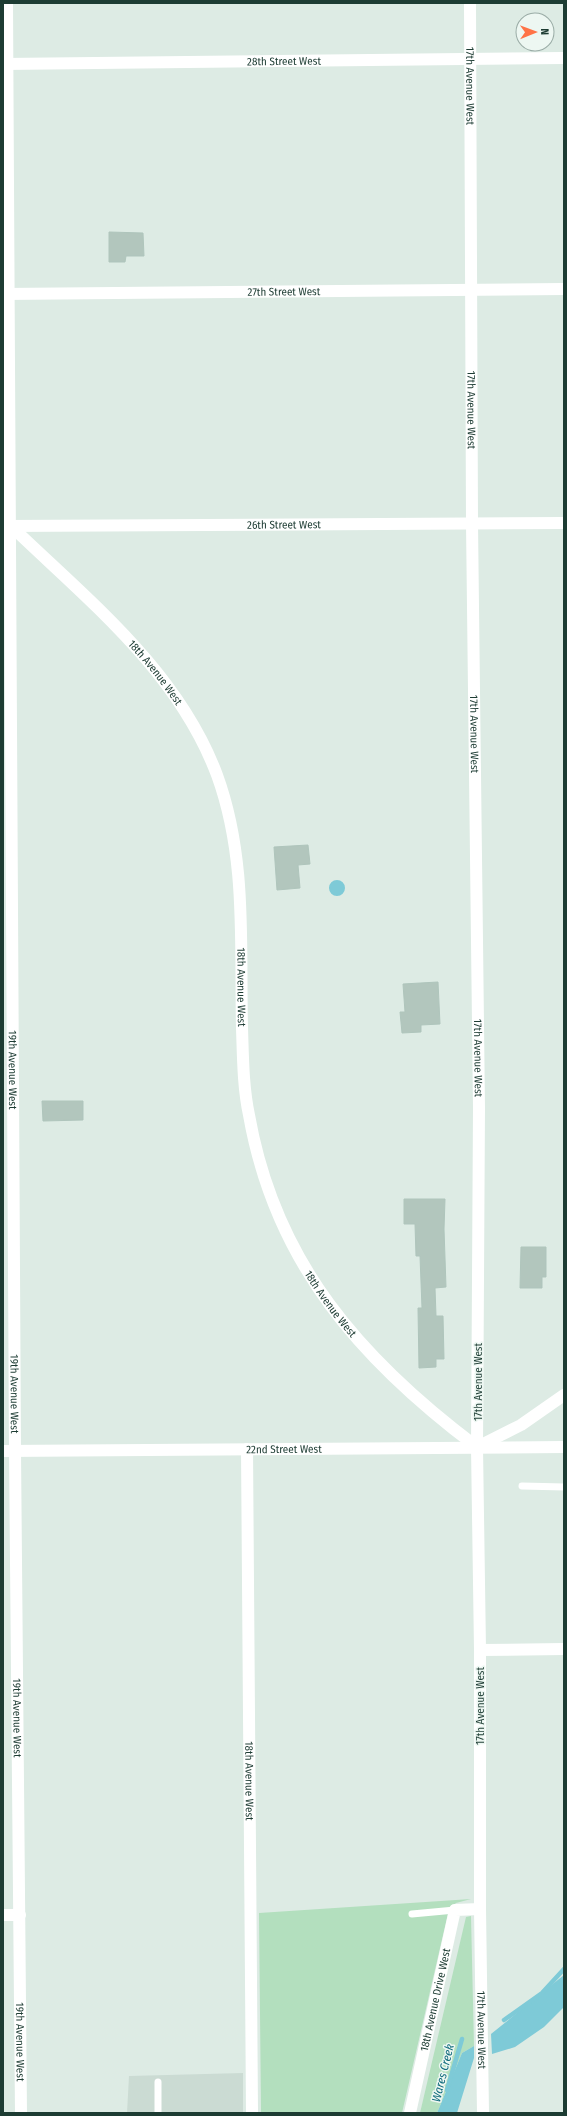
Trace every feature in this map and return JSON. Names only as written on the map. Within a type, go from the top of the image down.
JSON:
[{"type":"street","name":"19th Avenue West","points":[[7,3],[5,64],[9,1451],[20,1915],[21,2113]]},
{"type":"street","name":"17th Avenue West","points":[[470,3],[472,523],[479,1108],[477,1447],[480,1650],[480,1909],[484,2113]]},
{"type":"street","name":"28th Street West","points":[[5,64],[564,58]]},
{"type":"street","name":"27th Street West","points":[[6,294],[564,289]]},
{"type":"street","name":"26th Street West","points":[[7,526],[564,523]]},
{"type":"street","name":"18th Avenue West","points":[[7,526],[117,626],[147,658],[182,706],[201,740],[216,774],[228,809],[236,849],[241,893],[244,1082],[249,1115],[265,1178],[283,1227],[300,1261],[320,1292],[370,1353],[437,1417],[477,1447]]},
{"type":"street","points":[[477,1447],[521,1425],[564,1395]]},
{"type":"street","name":"22nd Street West","points":[[9,1451],[564,1447]]},
{"type":"street","name":"18th Avenue West","points":[[247,1449],[252,2113]]},
{"type":"street","points":[[480,1650],[564,1649]]},
{"type":"street","points":[[455,1910],[480,1909]]},
{"type":"street","name":"18th Avenue Drive West","points":[[410,2113],[455,1910]]},
{"type":"street","points":[[3,1915],[20,1915]]},
{"type":"lane","points":[[522,1486],[564,1487]]},
{"type":"lane","points":[[412,1914],[455,1910]]},
{"type":"lane","points":[[158,2082],[158,2113]]},
{"type":"shaded area","points":[[243,2073],[243,2113],[127,2113],[129,2076]]},
{"type":"green space","points":[[471,1899],[456,1903],[449,1909],[402,2113],[261,2113],[259,1913]]},
{"type":"green space","points":[[471,1916],[474,2046],[462,2053],[437,2113],[420,2113],[466,1917]]},
{"type":"water","points":[[334,880],[340,880],[345,885],[343,894],[340,896],[334,896],[329,891],[329,885]]},
{"type":"water","points":[[564,1975],[564,2007],[544,2027],[515,2047],[492,2054],[491,2034]]},
{"type":"water","points":[[474,2046],[474,2058],[457,2113],[437,2113],[462,2053]]},
{"type":"building","points":[[109,232],[143,233],[144,256],[126,256],[125,262],[109,262]]},
{"type":"building","points":[[308,845],[310,864],[298,865],[300,888],[277,890],[274,847]]},
{"type":"building","points":[[438,982],[440,1024],[421,1025],[421,1032],[402,1033],[400,1012],[405,1012],[403,984]]},
{"type":"building","points":[[42,1101],[83,1101],[83,1120],[43,1121]]},
{"type":"building","points":[[404,1199],[445,1199],[444,1229],[446,1287],[435,1288],[436,1316],[443,1316],[444,1359],[436,1359],[436,1367],[419,1368],[418,1308],[422,1308],[420,1256],[416,1256],[415,1224],[404,1224]]},
{"type":"building","points":[[521,1247],[546,1247],[546,1277],[542,1277],[542,1288],[520,1288]]},
{"type":"waterway","name":"Wares Creek","points":[[504,2020],[542,1993],[564,1969]]},
{"type":"waterway","name":"Wares Creek","points":[[447,2090],[462,2039]]}]
